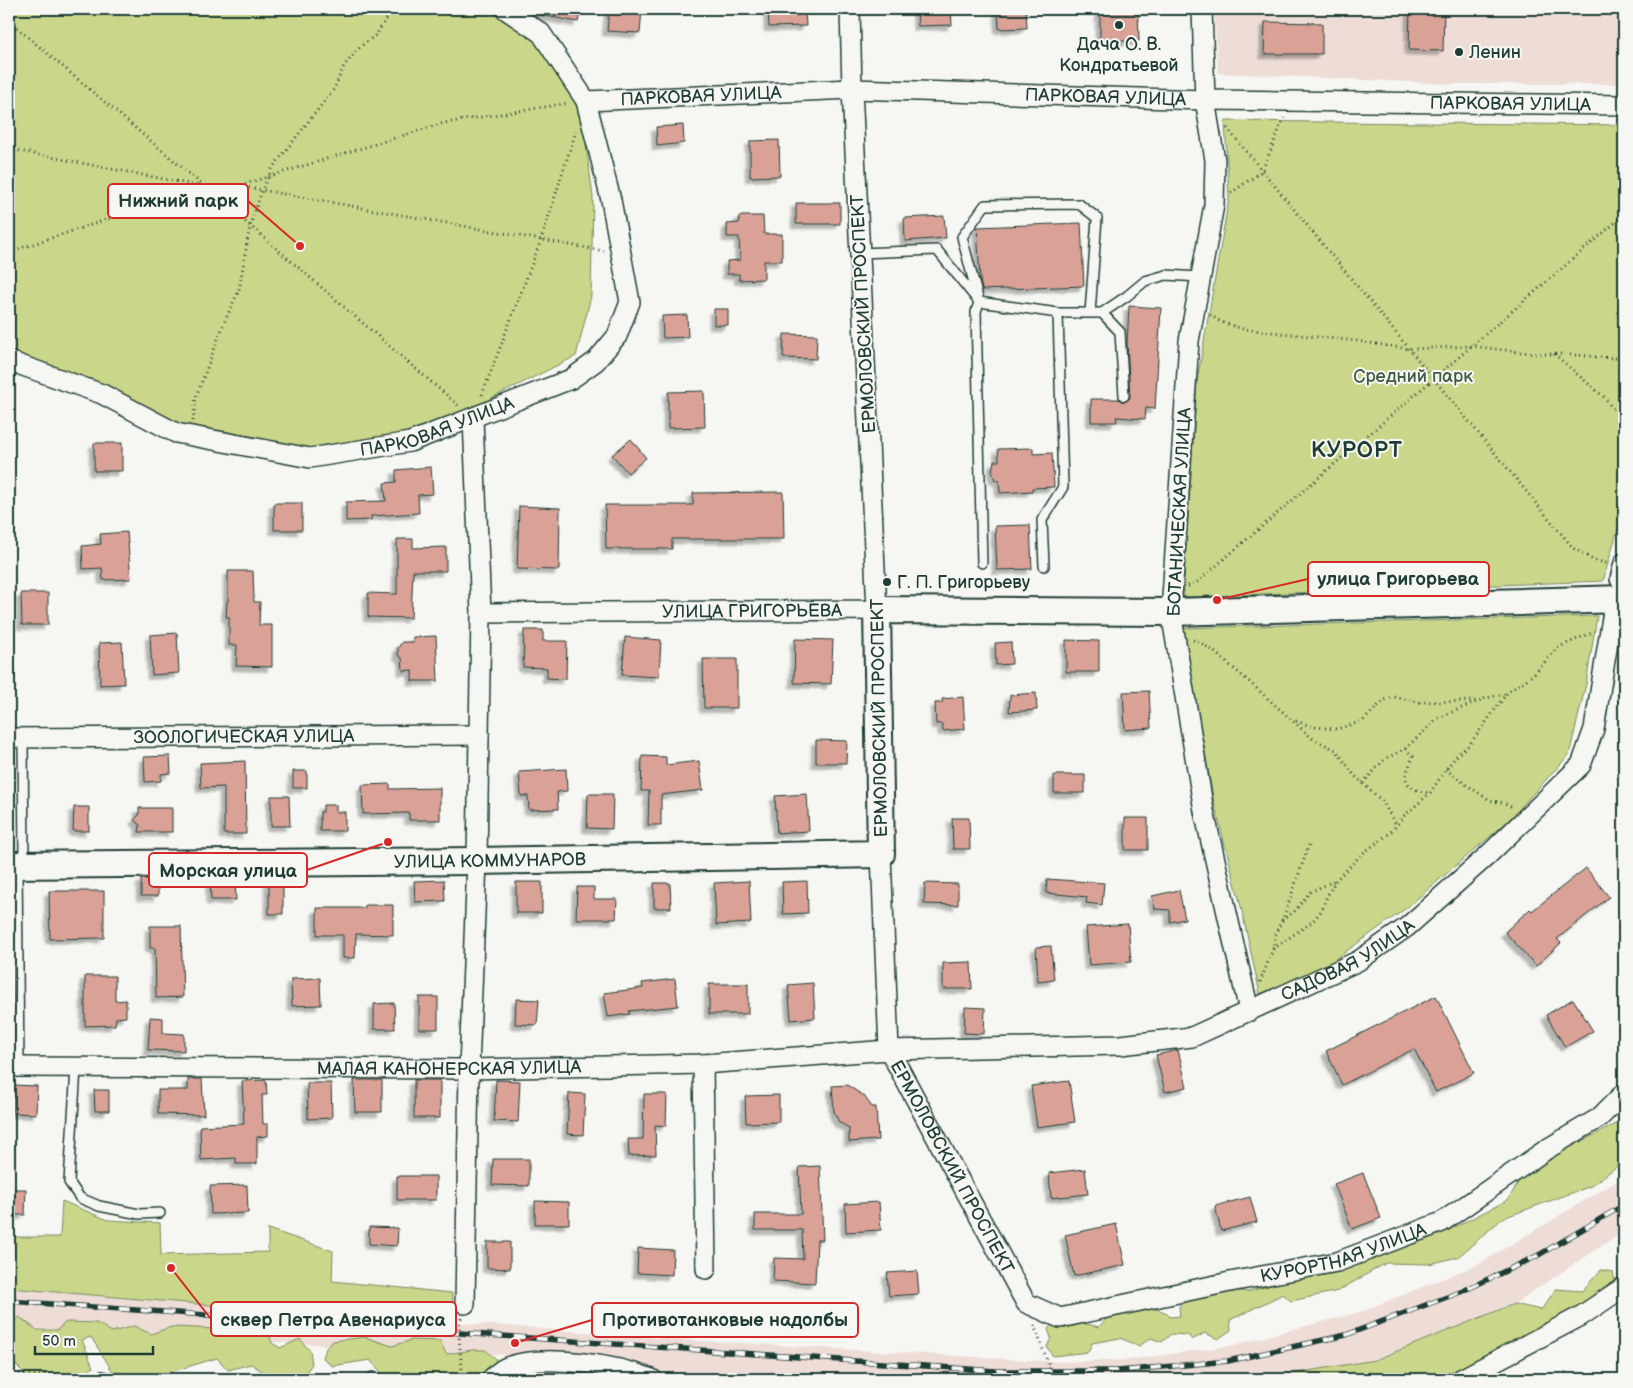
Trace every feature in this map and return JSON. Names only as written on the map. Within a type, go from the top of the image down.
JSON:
[{"type":"street","name":"ПАРКОВАЯ УЛИЦА","points":[[9,361],[85,386],[176,433],[310,458],[410,442],[571,379],[596,361],[617,336],[630,302],[611,200],[586,100],[541,33],[504,9]]},
{"type":"street","name":"ЕРМОЛОВСКИЙ ПРОСПЕКТ","points":[[850,9],[852,89],[877,610],[881,854],[889,1050],[1026,1303]]},
{"type":"street","name":"БОТАНИЧЕСКАЯ УЛИЦА","points":[[1202,9],[1205,100],[1215,160],[1214,205],[1189,341],[1172,601],[1175,638],[1204,811],[1249,1010]]},
{"type":"street","name":"ПАРКОВАЯ УЛИЦА","points":[[586,100],[852,89],[1205,100],[1624,105]]},
{"type":"street","points":[[465,1304],[469,1069],[477,861],[481,613],[473,418]]},
{"type":"street","name":"УЛИЦА ГРИГОРЬЕВА","points":[[481,613],[877,610],[1619,588]]},
{"type":"street","name":"САДОВАЯ УЛИЦА","points":[[889,1050],[1120,1045],[1192,1037],[1358,961],[1407,927],[1487,856],[1582,766],[1594,729],[1619,588]]},
{"type":"street","name":"ЗООЛОГИЧЕСКАЯ УЛИЦА","points":[[16,738],[478,735]]},
{"type":"street","name":"УЛИЦА КОММУНАРОВ","points":[[17,865],[477,861],[881,854]]},
{"type":"street","name":"МАЛАЯ КАНОНЕРСКАЯ УЛИЦА","points":[[14,1067],[469,1069],[702,1064],[889,1050]]},
{"type":"street","points":[[702,1064],[706,1269]]},
{"type":"street","name":"КУРОРТНАЯ УЛИЦА","points":[[1026,1303],[1060,1318],[1230,1282],[1337,1262],[1442,1222],[1547,1149],[1599,1118],[1624,1093]]},
{"type":"street","points":[[1461,1379],[1581,1316],[1624,1286]]},
{"type":"street","points":[[491,1379],[504,1368],[526,1362],[551,1361],[636,1373],[652,1379]]},
{"type":"lane","points":[[982,563],[976,312],[980,302],[962,238],[985,205],[1079,204],[1097,218],[1090,313]]},
{"type":"lane","points":[[860,253],[936,250],[980,302],[1058,313],[1102,313],[1146,281],[1166,275],[1200,277]]},
{"type":"lane","points":[[1044,566],[1042,520],[1063,487],[1058,313]]},
{"type":"lane","points":[[1102,313],[1120,332],[1124,396]]},
{"type":"lane","points":[[14,1067],[17,865],[16,738]]},
{"type":"lane","points":[[76,1068],[69,1182],[80,1198],[99,1206],[139,1214],[160,1213]]},
{"type":"lane","points":[[94,1379],[102,1376],[111,1379]]},
{"type":"path","points":[[192,436],[196,397],[224,322],[239,290],[250,226],[268,177],[282,154],[334,89],[344,66],[376,34],[393,9]]},
{"type":"path","points":[[9,22],[206,187],[473,418],[541,240],[586,100],[444,123],[238,186]]},
{"type":"path","points":[[1205,100],[1573,548],[1593,560],[1619,588],[1557,648],[1534,674],[1507,693],[1470,744],[1458,754],[1446,769],[1430,794],[1404,816],[1390,833],[1363,853],[1336,880],[1322,910],[1312,922],[1274,949]]},
{"type":"path","points":[[1214,205],[1262,171],[1291,101]]},
{"type":"path","points":[[9,149],[206,187],[238,186],[621,254]]},
{"type":"path","points":[[9,252],[206,187]]},
{"type":"path","points":[[1172,601],[1195,584],[1624,215]]},
{"type":"path","points":[[1196,304],[1221,322],[1243,329],[1357,341],[1409,349],[1472,346],[1624,359]]},
{"type":"path","points":[[1553,354],[1605,398],[1612,408],[1624,415]]},
{"type":"path","points":[[1175,638],[1197,641],[1212,650],[1313,739],[1336,750],[1349,768],[1382,801],[1396,825]]},
{"type":"path","points":[[1363,783],[1385,759],[1405,750],[1437,719],[1477,701],[1507,693]]},
{"type":"path","points":[[1293,720],[1314,727],[1337,729],[1363,721],[1379,705],[1393,697],[1420,702],[1477,701]]},
{"type":"path","points":[[1405,750],[1413,756],[1406,774],[1406,780],[1420,792],[1430,794]]},
{"type":"path","points":[[1446,769],[1490,800],[1496,800]]},
{"type":"path","points":[[1249,1010],[1274,949],[1276,932],[1282,921],[1310,842]]},
{"type":"path","points":[[1282,921],[1294,912],[1310,892],[1336,880]]},
{"type":"path","points":[[1026,1303],[1054,1379]]},
{"type":"path","points":[[462,1379],[463,1364],[459,1325],[465,1304]]},
{"type":"path","points":[[9,1373],[94,1379]]},
{"type":"path","points":[[194,1379],[250,1374],[256,1379]]},
{"type":"path","points":[[235,1379],[239,1375]]},
{"type":"shaded area","points":[[1214,9],[1624,9],[1624,84],[1452,84],[1218,73]]},
{"type":"shaded area","points":[[1624,1177],[1624,1231],[1514,1304],[1375,1360],[1259,1379],[696,1379],[671,1377],[635,1366],[594,1360],[9,1327],[9,1288],[363,1318],[492,1325],[703,1341],[1060,1362],[1127,1360],[1230,1346],[1360,1312],[1477,1265]]},
{"type":"green space","points":[[9,9],[492,9],[537,38],[581,105],[593,197],[591,296],[576,356],[464,412],[409,434],[304,452],[183,430],[9,356]]},
{"type":"green space","name":"Средний парк","points":[[1225,121],[1624,125],[1624,507],[1603,581],[1183,597],[1197,381],[1229,198]]},
{"type":"green space","points":[[1597,616],[1586,684],[1569,755],[1507,822],[1405,909],[1326,966],[1260,994],[1240,902],[1214,803],[1183,628]]},
{"type":"green space","points":[[1624,1120],[1624,1158],[1616,1167],[1591,1186],[1503,1218],[1458,1257],[1429,1264],[1386,1263],[1338,1291],[1291,1301],[1283,1294],[1230,1320],[1231,1330],[1218,1339],[1205,1333],[1192,1340],[1188,1335],[1171,1334],[1162,1342],[1151,1338],[1139,1346],[1120,1338],[1092,1343],[1088,1352],[1053,1356],[1047,1347],[1051,1338],[1048,1329],[1053,1323],[1060,1322],[1064,1329],[1083,1323],[1099,1327],[1107,1318],[1146,1306],[1165,1312],[1170,1317],[1180,1316],[1179,1307],[1189,1294],[1225,1289],[1247,1292],[1309,1274],[1330,1274],[1439,1235],[1508,1200],[1526,1169]]},
{"type":"green space","points":[[62,1201],[108,1220],[160,1223],[161,1255],[268,1252],[268,1229],[333,1251],[332,1281],[452,1293],[454,1323],[363,1318],[9,1288],[9,1237],[60,1237]]},
{"type":"green space","points":[[1601,1270],[1613,1272],[1615,1282],[1599,1299],[1449,1379],[1259,1379],[1375,1360],[1514,1304],[1541,1310],[1556,1289],[1582,1291]]},
{"type":"green space","points":[[19,1317],[37,1330],[57,1330],[66,1322],[97,1323],[112,1332],[134,1326],[151,1334],[171,1327],[268,1331],[272,1343],[280,1348],[300,1339],[310,1351],[312,1364],[301,1379],[274,1379],[251,1364],[228,1370],[217,1358],[157,1376],[113,1372],[91,1337],[82,1340],[93,1367],[82,1379],[30,1379],[9,1358],[9,1323]]},
{"type":"green space","points":[[365,1337],[392,1346],[412,1340],[440,1341],[446,1354],[485,1350],[496,1359],[492,1372],[476,1379],[468,1379],[465,1376],[452,1374],[447,1379],[387,1379],[370,1360],[332,1366],[323,1358],[326,1348],[333,1341]]},
{"type":"building","points":[[541,9],[581,9],[578,22],[540,15]]},
{"type":"building","points":[[609,9],[642,9],[640,33],[607,31]]},
{"type":"building","points":[[768,9],[805,9],[806,26],[769,27]]},
{"type":"building","points":[[917,9],[951,9],[952,25],[918,26]]},
{"type":"building","points":[[998,9],[1026,9],[1027,28],[999,29]]},
{"type":"building","name":"Дача О. В. Кондратьевой","points":[[1100,9],[1138,9],[1139,41],[1100,41]]},
{"type":"building","points":[[1410,9],[1444,9],[1443,51],[1409,50]]},
{"type":"building","points":[[1265,22],[1322,23],[1322,54],[1264,54]]},
{"type":"building","points":[[683,125],[684,143],[657,146],[656,127]]},
{"type":"building","points":[[779,140],[780,176],[750,177],[750,141]]},
{"type":"building","points":[[796,203],[840,203],[840,224],[796,224]]},
{"type":"building","points":[[739,216],[763,216],[764,234],[782,234],[782,261],[764,261],[764,279],[739,280],[739,274],[727,274],[727,261],[740,260],[739,237],[727,237],[727,224],[739,223]]},
{"type":"building","points":[[944,216],[946,238],[905,241],[904,218]]},
{"type":"building","points":[[1081,223],[1084,286],[982,290],[977,227]]},
{"type":"building","points":[[1129,306],[1161,308],[1155,409],[1146,408],[1145,419],[1116,417],[1117,422],[1091,422],[1091,399],[1118,399],[1124,402],[1130,398],[1127,343]]},
{"type":"building","points":[[714,309],[728,309],[728,325],[714,325]]},
{"type":"building","points":[[687,315],[688,337],[663,338],[662,316]]},
{"type":"building","points":[[784,334],[817,335],[816,359],[783,358]]},
{"type":"building","points":[[704,391],[705,427],[668,428],[668,392]]},
{"type":"building","points":[[631,439],[646,458],[628,473],[612,455]]},
{"type":"building","points":[[94,443],[122,443],[122,471],[94,471]]},
{"type":"building","points":[[1033,448],[1033,454],[1052,453],[1054,487],[1032,488],[1032,491],[1000,493],[999,480],[995,480],[992,471],[994,461],[999,461],[998,449]]},
{"type":"building","points":[[431,467],[433,494],[418,495],[419,513],[371,516],[371,520],[346,521],[346,502],[386,501],[384,483],[396,482],[396,470]]},
{"type":"building","points":[[783,492],[784,539],[672,539],[672,549],[606,549],[605,505],[693,505],[693,493]]},
{"type":"building","points":[[274,503],[302,503],[302,530],[274,530]]},
{"type":"building","points":[[519,506],[560,508],[559,570],[517,569]]},
{"type":"building","points":[[1030,525],[1032,569],[997,570],[995,526]]},
{"type":"building","points":[[127,532],[131,579],[103,580],[102,568],[83,569],[82,546],[101,544],[100,534]]},
{"type":"building","points":[[397,539],[413,539],[413,548],[446,547],[446,571],[413,571],[411,618],[368,617],[368,593],[397,594]]},
{"type":"building","points":[[228,571],[253,571],[254,602],[260,602],[259,625],[272,625],[272,667],[236,666],[237,645],[229,645],[229,617],[226,617]]},
{"type":"building","points":[[21,593],[48,593],[48,625],[22,625]]},
{"type":"building","points":[[524,630],[543,630],[543,641],[567,641],[566,679],[547,678],[547,668],[523,667]]},
{"type":"building","points":[[177,633],[179,673],[152,675],[150,635]]},
{"type":"building","points":[[436,636],[438,681],[412,681],[412,670],[403,671],[402,658],[398,655],[398,648],[402,642],[413,642],[413,637]]},
{"type":"building","points":[[625,637],[661,640],[659,677],[622,675]]},
{"type":"building","points":[[795,639],[833,640],[831,684],[794,683]]},
{"type":"building","points":[[1066,640],[1099,641],[1099,672],[1066,672]]},
{"type":"building","points":[[122,642],[124,684],[100,685],[99,643]]},
{"type":"building","points":[[1011,642],[1012,664],[996,665],[995,643]]},
{"type":"building","points":[[703,659],[737,659],[737,708],[704,708]]},
{"type":"building","points":[[1149,691],[1151,728],[1125,730],[1123,692]]},
{"type":"building","points":[[1036,693],[1037,710],[1009,712],[1010,695]]},
{"type":"building","points":[[963,697],[965,729],[943,731],[942,724],[936,724],[935,703],[942,703],[942,699]]},
{"type":"building","points":[[816,740],[847,741],[846,763],[816,763]]},
{"type":"building","points":[[170,756],[171,773],[161,774],[161,781],[145,782],[144,757]]},
{"type":"building","points":[[642,756],[666,757],[666,765],[699,761],[703,790],[661,795],[661,825],[648,825],[649,791],[641,791]]},
{"type":"building","points":[[245,761],[246,834],[224,834],[224,787],[201,788],[200,763]]},
{"type":"building","points":[[566,769],[567,791],[557,792],[558,809],[529,810],[528,796],[521,796],[519,772]]},
{"type":"building","points":[[293,771],[307,771],[307,788],[293,788]]},
{"type":"building","points":[[1054,775],[1085,775],[1085,793],[1054,793]]},
{"type":"building","points":[[390,784],[390,789],[440,788],[440,820],[409,820],[409,813],[363,814],[362,785]]},
{"type":"building","points":[[588,794],[613,794],[612,829],[587,828]]},
{"type":"building","points":[[807,794],[809,831],[777,833],[775,796]]},
{"type":"building","points":[[271,796],[289,796],[290,826],[271,826]]},
{"type":"building","points":[[323,805],[336,805],[336,812],[345,812],[345,831],[320,831],[320,812],[323,812]]},
{"type":"building","points":[[74,807],[89,807],[89,831],[73,831]]},
{"type":"building","points":[[139,808],[172,808],[172,832],[139,832],[140,825],[134,820],[139,815]]},
{"type":"building","points":[[952,818],[969,818],[970,849],[953,849]]},
{"type":"building","points":[[1125,818],[1148,818],[1148,850],[1125,850]]},
{"type":"building","points":[[1586,868],[1609,897],[1557,939],[1561,943],[1536,966],[1505,932],[1530,909],[1532,911]]},
{"type":"building","points":[[210,878],[235,878],[236,900],[211,900]]},
{"type":"building","points":[[269,878],[283,878],[283,914],[269,914]]},
{"type":"building","points":[[141,879],[158,879],[158,896],[141,896]]},
{"type":"building","points":[[1047,879],[1104,883],[1102,905],[1086,903],[1087,897],[1046,893]]},
{"type":"building","points":[[444,880],[445,901],[415,902],[414,881]]},
{"type":"building","points":[[749,881],[751,923],[716,925],[714,883]]},
{"type":"building","points":[[807,881],[808,913],[783,914],[782,882]]},
{"type":"building","points":[[516,882],[542,882],[542,913],[516,913]]},
{"type":"building","points":[[654,883],[670,883],[671,908],[654,908]]},
{"type":"building","points":[[925,883],[958,884],[958,905],[924,904]]},
{"type":"building","points":[[577,887],[594,887],[594,899],[617,899],[616,919],[576,919]]},
{"type":"building","points":[[1179,890],[1185,919],[1170,922],[1170,910],[1155,909],[1152,896]]},
{"type":"building","points":[[49,891],[104,891],[104,938],[50,939]]},
{"type":"building","points":[[365,905],[393,905],[393,935],[356,934],[355,958],[343,958],[343,935],[317,935],[317,908],[365,908]]},
{"type":"building","points":[[1128,924],[1131,962],[1089,965],[1086,927]]},
{"type":"building","points":[[150,926],[181,926],[183,997],[156,998],[155,948],[150,948]]},
{"type":"building","points":[[1051,946],[1054,980],[1038,982],[1036,947]]},
{"type":"building","points":[[971,962],[972,989],[943,989],[943,963]]},
{"type":"building","points":[[85,976],[115,976],[115,1001],[126,1000],[126,1017],[116,1018],[115,1025],[85,1026]]},
{"type":"building","points":[[320,978],[321,1005],[292,1006],[291,979]]},
{"type":"building","points":[[675,979],[678,1006],[629,1011],[630,1014],[608,1017],[604,993],[643,988],[642,983]]},
{"type":"building","points":[[813,983],[815,1018],[791,1020],[788,985]]},
{"type":"building","points":[[709,984],[748,984],[748,1014],[709,1014]]},
{"type":"building","points":[[1436,996],[1474,1073],[1436,1092],[1414,1049],[1342,1085],[1326,1051]]},
{"type":"building","points":[[419,997],[438,997],[438,1029],[419,1029]]},
{"type":"building","points":[[516,999],[539,1000],[537,1025],[515,1024]]},
{"type":"building","points":[[1573,999],[1593,1031],[1565,1047],[1546,1015]]},
{"type":"building","points":[[394,1003],[395,1029],[374,1029],[374,1004]]},
{"type":"building","points":[[965,1007],[985,1008],[984,1034],[964,1033]]},
{"type":"building","points":[[150,1017],[163,1018],[163,1033],[184,1034],[184,1051],[148,1050]]},
{"type":"building","points":[[1178,1050],[1187,1087],[1165,1092],[1156,1055]]},
{"type":"building","points":[[188,1079],[202,1079],[204,1115],[158,1114],[158,1090],[188,1090]]},
{"type":"building","points":[[266,1080],[267,1095],[262,1095],[263,1124],[268,1124],[268,1136],[257,1137],[257,1164],[236,1164],[236,1158],[201,1160],[200,1126],[244,1124],[242,1081]]},
{"type":"building","points":[[354,1080],[382,1080],[382,1112],[355,1112]]},
{"type":"building","points":[[414,1080],[440,1080],[440,1118],[414,1118]]},
{"type":"building","points":[[496,1080],[520,1081],[518,1122],[494,1121]]},
{"type":"building","points":[[1069,1081],[1075,1122],[1037,1127],[1031,1086]]},
{"type":"building","points":[[307,1083],[331,1083],[332,1118],[308,1119]]},
{"type":"building","points":[[13,1085],[37,1086],[36,1114],[13,1113]]},
{"type":"building","points":[[847,1085],[864,1096],[872,1107],[876,1107],[878,1140],[849,1142],[849,1128],[839,1122],[834,1112],[832,1086]]},
{"type":"building","points":[[94,1090],[109,1090],[109,1111],[95,1111]]},
{"type":"building","points":[[569,1093],[585,1094],[583,1135],[567,1134]]},
{"type":"building","points":[[644,1094],[667,1094],[666,1126],[655,1125],[656,1155],[629,1156],[628,1139],[643,1139]]},
{"type":"building","points":[[779,1095],[779,1122],[746,1123],[745,1096]]},
{"type":"building","points":[[493,1159],[529,1159],[529,1186],[492,1185]]},
{"type":"building","points":[[820,1166],[823,1240],[817,1240],[815,1283],[773,1281],[774,1258],[803,1259],[802,1230],[755,1230],[755,1214],[801,1214],[799,1167]]},
{"type":"building","points":[[1085,1169],[1088,1194],[1051,1198],[1049,1173]]},
{"type":"building","points":[[1363,1173],[1381,1218],[1352,1229],[1334,1184]]},
{"type":"building","points":[[397,1176],[436,1176],[436,1200],[397,1200]]},
{"type":"building","points":[[247,1185],[248,1213],[211,1214],[210,1186]]},
{"type":"building","points":[[14,1189],[26,1189],[25,1215],[9,1215],[9,1200],[14,1200]]},
{"type":"building","points":[[1250,1197],[1257,1222],[1221,1231],[1215,1206]]},
{"type":"building","points":[[535,1201],[569,1202],[569,1224],[535,1224]]},
{"type":"building","points":[[879,1202],[881,1230],[846,1232],[845,1204]]},
{"type":"building","points":[[1116,1224],[1125,1265],[1074,1276],[1065,1235]]},
{"type":"building","points":[[369,1227],[398,1228],[397,1246],[369,1244]]},
{"type":"building","points":[[487,1242],[510,1242],[510,1269],[487,1268]]},
{"type":"building","points":[[638,1248],[673,1250],[672,1275],[637,1273]]},
{"type":"building","points":[[917,1271],[919,1294],[889,1296],[887,1273]]},
{"type":"railway","points":[[9,1301],[996,1371],[1119,1371],[1228,1361],[1346,1335],[1463,1291],[1537,1256],[1624,1205]]},
{"type":"place","name":"Дача О. В. Кондратьевой","points":[[1119,25]]},
{"type":"place","name":"Ленин","points":[[1459,52]]},
{"type":"place","name":"Нижний парк","points":[[300,246]]},
{"type":"place","name":"Г. П. Григорьеву","points":[[887,582]]},
{"type":"place","name":"улица Григорьева","points":[[1217,600]]},
{"type":"place","name":"Морская улица","points":[[388,842]]},
{"type":"place","name":"сквер Петра Авенариуса","points":[[171,1268]]},
{"type":"place","name":"Противотанковые надолбы","points":[[515,1343]]},
{"type":"district","name":"КУРОРТ","points":[[1357,449]]}]
